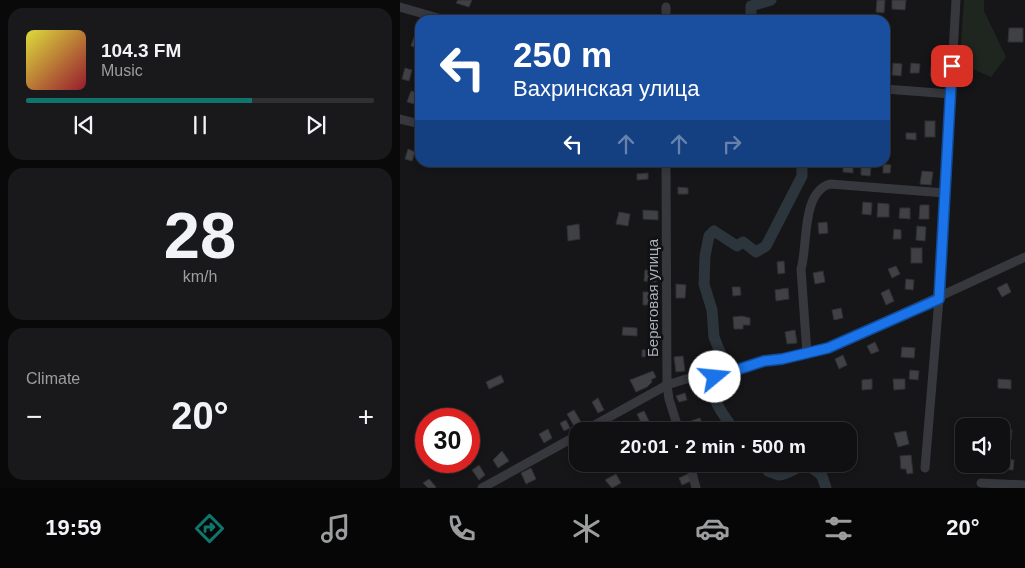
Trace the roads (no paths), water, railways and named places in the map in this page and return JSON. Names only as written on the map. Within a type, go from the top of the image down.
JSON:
[{"type":"street","points":[[925,468],[939,299],[956,0]]},
{"type":"street","points":[[400,7],[428,15]]},
{"type":"street","points":[[666,7],[666,15]]},
{"type":"street","points":[[890,90],[951,94]]},
{"type":"street","points":[[400,119],[415,123]]},
{"type":"street","name":"Береговая улица","points":[[666,167],[667,385],[676,422]]},
{"type":"street","points":[[807,354],[801,268],[804,256],[804,236],[816,193],[824,186],[830,184],[945,193]]},
{"type":"street","points":[[600,422],[667,385],[686,379],[712,377],[764,361],[807,354],[828,348],[939,299],[1025,257]]},
{"type":"street","points":[[482,488],[569,440]]},
{"type":"street","points":[[692,472],[696,488]]},
{"type":"street","points":[[981,483],[1025,485]]},
{"type":"waterway","points":[[751,15],[751,6],[771,0]]},
{"type":"waterway","points":[[729,422],[714,397],[712,381],[713,371],[721,362],[722,357],[714,337],[712,310],[704,284],[705,256],[709,236],[714,231],[737,246],[743,242],[756,252],[766,246],[802,176],[802,167]]},
{"type":"waterway","points":[[771,472],[779,475],[788,472]]},
{"type":"waterway","points":[[817,472],[822,476],[826,488]]}]
